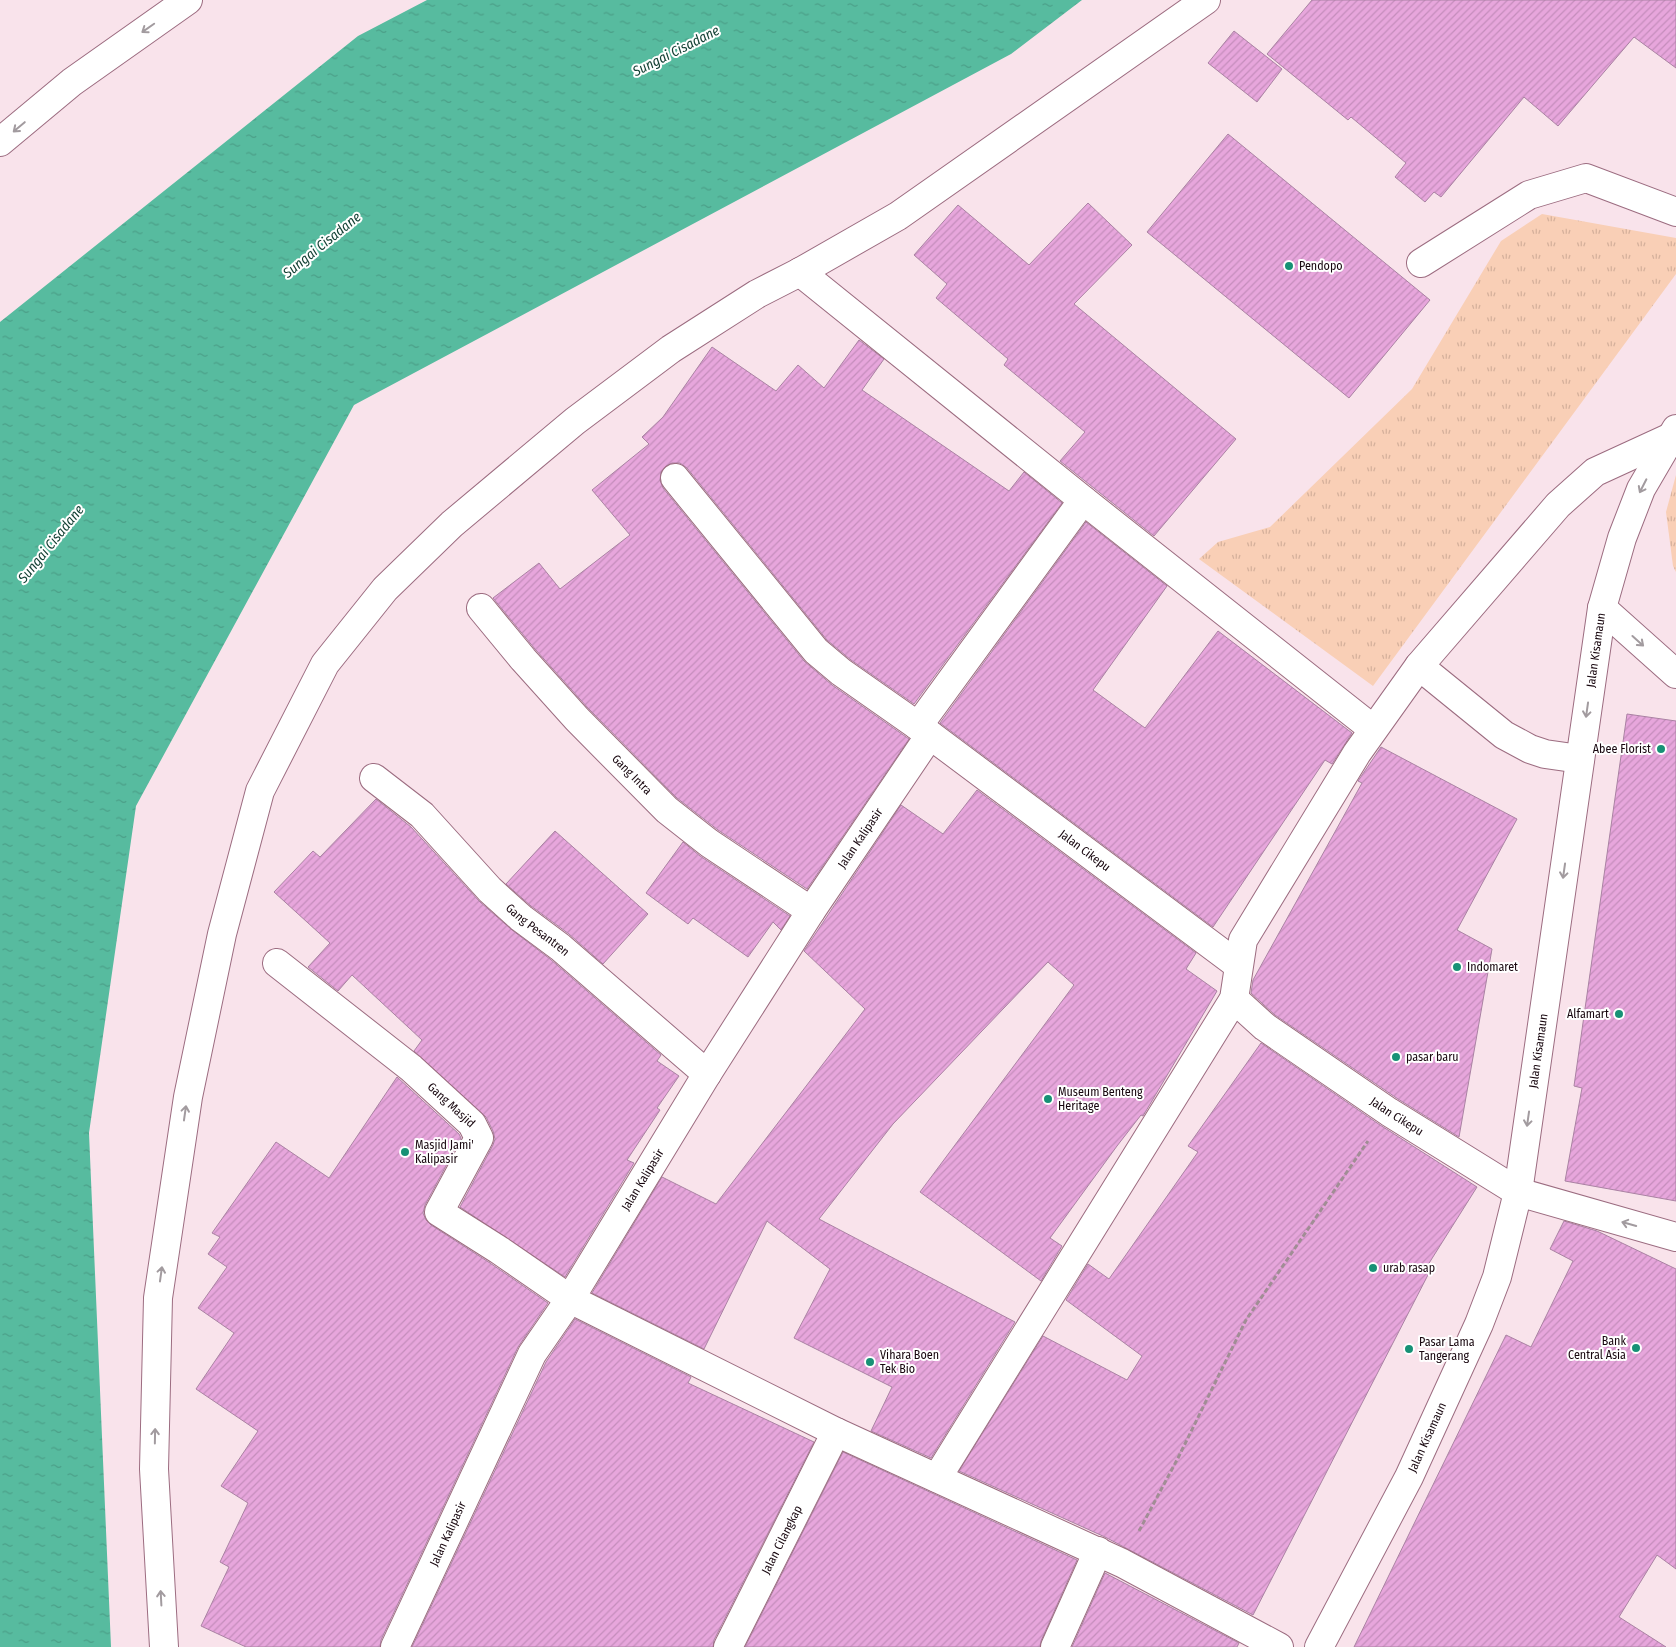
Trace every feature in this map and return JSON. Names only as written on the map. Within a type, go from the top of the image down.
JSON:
[{"type":"street","points":[[0,142],[72,82],[188,0]]},
{"type":"street","points":[[164,1647],[154,1469],[158,1298],[188,1097],[222,934],[260,792],[326,664],[385,589],[452,524],[575,421],[671,349],[757,294],[800,272],[898,216],[1206,0]]},
{"type":"street","points":[[1421,263],[1529,196],[1586,178],[1676,212]]},
{"type":"street","points":[[800,272],[1083,500],[1373,729]]},
{"type":"street","points":[[937,1478],[1234,999],[1243,940],[1373,729],[1419,666],[1558,505],[1595,472],[1673,434]]},
{"type":"street","name":"Jalan Kisamaun","points":[[1319,1647],[1409,1477],[1479,1324],[1496,1277],[1518,1192],[1602,608],[1622,538],[1641,489],[1673,434]]},
{"type":"street","name":"Jalan Cikepu","points":[[675,478],[816,651],[841,672],[924,730],[1238,965]]},
{"type":"street","name":"Jalan Kalipasir","points":[[395,1647],[532,1354],[570,1300],[707,1074],[924,730],[1083,500]]},
{"type":"street","name":"Gang Intra","points":[[481,608],[523,659],[577,719],[667,810],[709,843],[811,911]]},
{"type":"street","points":[[1602,608],[1676,674]]},
{"type":"street","points":[[1419,666],[1504,735],[1530,749],[1545,754],[1580,759]]},
{"type":"street","name":"Gang Pesantren","points":[[374,778],[422,815],[490,890],[521,918],[560,947],[707,1074]]},
{"type":"street","name":"Gang Masjid","points":[[277,963],[403,1062],[472,1124],[479,1138],[439,1212],[499,1250],[570,1300]]},
{"type":"street","name":"Jalan Cikepu","points":[[1234,999],[1265,1027],[1388,1112],[1518,1192],[1676,1237]]},
{"type":"street","points":[[570,1300],[836,1432],[1098,1551],[1279,1647]]},
{"type":"street","name":"Jalan Cilangkap","points":[[728,1647],[836,1432]]},
{"type":"street","points":[[1055,1647],[1098,1551]]},
{"type":"path","points":[[1122,1563],[1178,1458],[1246,1320],[1388,1112]]},
{"type":"green space","points":[[1542,214],[1676,238],[1676,274],[1373,686],[1199,559],[1218,542],[1270,527],[1412,389],[1501,241]]},
{"type":"green space","points":[[1676,475],[1676,572],[1673,566],[1666,512]]},
{"type":"water","name":"Sungai Cisadane","points":[[427,0],[1082,0],[1011,54],[354,405],[136,806],[89,1133],[111,1647],[0,1647],[0,322],[358,36]]},
{"type":"building","points":[[1312,0],[1676,0],[1676,68],[1634,37],[1558,126],[1524,97],[1441,197],[1434,192],[1425,202],[1395,177],[1406,163],[1351,117],[1348,120],[1267,54]]},
{"type":"building","points":[[1234,31],[1282,69],[1257,102],[1208,63]]},
{"type":"building","name":"Pendopo","points":[[1228,134],[1430,300],[1349,398],[1147,232]]},
{"type":"building","points":[[1088,203],[1132,245],[1074,304],[1236,439],[1154,536],[1060,461],[1085,432],[1004,365],[1008,359],[936,298],[947,284],[914,255],[958,205],[1029,265]]},
{"type":"building","points":[[859,340],[884,359],[862,390],[1009,491],[1024,472],[1062,503],[914,704],[851,660],[827,640],[687,468],[680,463],[672,463],[661,472],[660,480],[663,488],[804,661],[832,685],[909,739],[807,889],[718,830],[677,798],[588,708],[535,649],[493,598],[539,563],[560,589],[630,535],[592,490],[649,444],[642,437],[663,417],[712,347],[776,391],[798,365],[824,388]]},
{"type":"building","points":[[1086,522],[1167,586],[1093,690],[1145,728],[1218,631],[1352,733],[1332,764],[1325,760],[1213,927],[940,723]]},
{"type":"building","points":[[1627,714],[1676,721],[1676,1201],[1565,1181],[1582,1088],[1574,1086]]},
{"type":"building","points":[[1381,747],[1517,819],[1457,930],[1492,949],[1459,1137],[1398,1099],[1275,1015],[1251,993],[1253,980],[1362,783],[1358,781]]},
{"type":"building","points":[[977,790],[1196,953],[1186,969],[1217,991],[1143,1116],[1141,1115],[1117,1146],[1050,1238],[1062,1246],[1041,1281],[920,1192],[1074,985],[1048,962],[893,1124],[819,1219],[1015,1322],[931,1458],[871,1431],[892,1387],[794,1338],[830,1269],[767,1221],[704,1349],[592,1293],[662,1177],[716,1204],[865,1009],[804,951],[901,805],[943,834]]},
{"type":"building","points":[[376,799],[411,827],[480,902],[512,930],[550,959],[661,1055],[657,1061],[679,1076],[657,1108],[660,1110],[627,1160],[634,1163],[565,1277],[460,1207],[495,1139],[486,1117],[414,1051],[422,1040],[352,975],[338,991],[308,967],[330,943],[274,892],[313,851],[320,857]]},
{"type":"building","points":[[555,831],[648,914],[603,964],[569,934],[531,906],[506,884]]},
{"type":"building","points":[[683,842],[700,856],[790,916],[781,930],[773,922],[748,957],[693,918],[688,924],[646,893]]},
{"type":"building","points":[[1261,1043],[1380,1125],[1477,1187],[1426,1268],[1430,1271],[1253,1615],[1105,1537],[959,1471],[1043,1336],[1127,1380],[1142,1356],[1066,1300],[1088,1264],[1109,1279],[1198,1152],[1188,1146]]},
{"type":"building","points":[[397,1077],[459,1134],[461,1138],[425,1205],[423,1213],[426,1220],[548,1303],[518,1347],[381,1640],[380,1647],[246,1647],[201,1626],[229,1567],[220,1562],[248,1503],[221,1486],[258,1431],[196,1389],[234,1333],[198,1308],[227,1267],[208,1254],[220,1237],[212,1233],[276,1142],[329,1178]]},
{"type":"building","points":[[1564,1221],[1597,1231],[1676,1269],[1676,1569],[1657,1555],[1619,1617],[1666,1647],[1354,1647],[1506,1335],[1531,1347],[1573,1261],[1550,1249]]},
{"type":"building","points":[[575,1319],[691,1377],[688,1383],[814,1442],[714,1640],[713,1647],[412,1647],[546,1362]]},
{"type":"building","points":[[843,1452],[1077,1560],[1040,1647],[745,1647]]},
{"type":"building","points":[[1105,1573],[1239,1643],[1237,1647],[1072,1647]]},
{"type":"place","name":"Pendopo","points":[[1289,266]]},
{"type":"place","name":"Abee Florist","points":[[1661,749]]},
{"type":"place","name":"Indomaret","points":[[1457,967]]},
{"type":"place","name":"Alfamart","points":[[1619,1014]]},
{"type":"place","name":"pasar baru","points":[[1396,1057]]},
{"type":"place","name":"Museum Benteng Heritage","points":[[1048,1099]]},
{"type":"place","name":"Masjid Jami' Kalipasir","points":[[405,1152]]},
{"type":"place","name":"urab rasap","points":[[1373,1268]]},
{"type":"place","name":"Bank Central Asia","points":[[1636,1348]]},
{"type":"place","name":"Pasar Lama Tangerang","points":[[1409,1349]]},
{"type":"place","name":"Vihara Boen Tek Bio","points":[[870,1362]]}]
